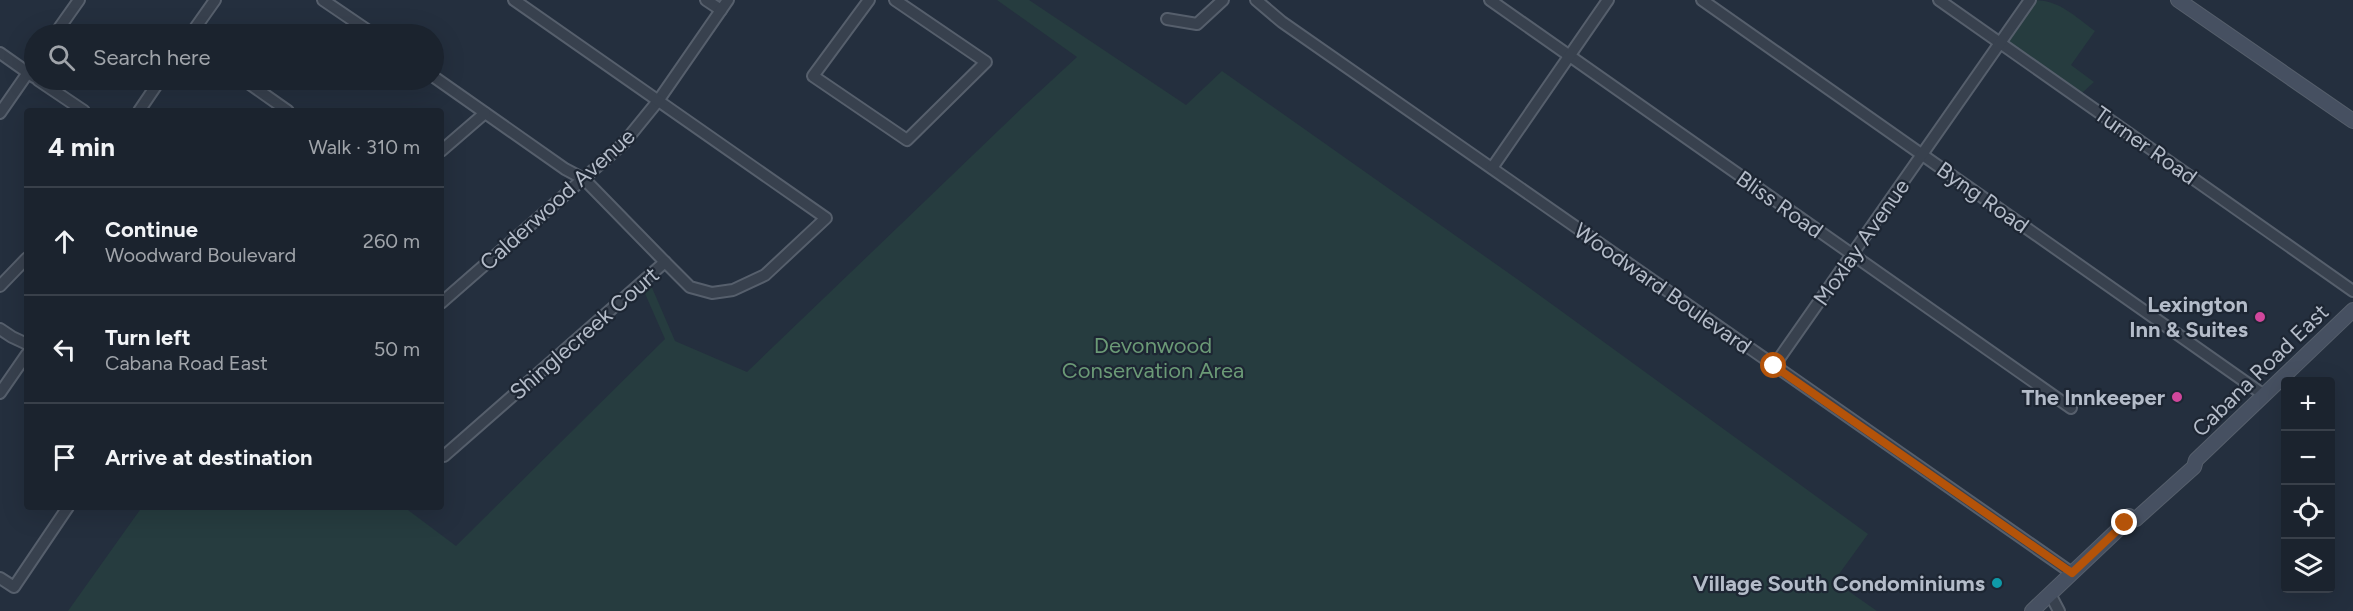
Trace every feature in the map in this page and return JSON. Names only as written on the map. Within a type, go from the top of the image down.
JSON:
[{"type":"main road","points":[[2178,0],[2353,121]]},
{"type":"main road","name":"Cabana Road East","points":[[2032,611],[2125,523],[2136,519],[2194,466],[2196,460],[2353,310]]},
{"type":"street","points":[[62,24],[80,0]]},
{"type":"street","points":[[198,24],[215,0]]},
{"type":"street","points":[[323,0],[358,24]]},
{"type":"street","points":[[514,0],[658,101]]},
{"type":"street","points":[[706,0],[721,10]]},
{"type":"street","name":"Calderwood Avenue","points":[[444,300],[623,144],[658,101],[728,0]]},
{"type":"street","points":[[869,0],[813,76],[907,140],[986,62],[895,0]]},
{"type":"street","points":[[1167,19],[1197,24],[1223,0]]},
{"type":"street","name":"Woodward Boulevard","points":[[1256,0],[1282,22],[2072,573]]},
{"type":"street","name":"Bliss Road","points":[[1490,0],[2071,408]]},
{"type":"street","points":[[1492,168],[1608,0]]},
{"type":"street","name":"Byng Road","points":[[1702,0],[2264,395]]},
{"type":"street","name":"Turner Road","points":[[1939,0],[2353,291]]},
{"type":"street","name":"Moxlay Avenue","points":[[1774,366],[2030,0]]},
{"type":"street","points":[[0,53],[24,66]]},
{"type":"street","points":[[0,113],[24,82]]},
{"type":"street","points":[[444,84],[565,169],[584,179],[665,262]]},
{"type":"street","points":[[53,90],[80,108]]},
{"type":"street","points":[[141,108],[153,90]]},
{"type":"street","points":[[258,90],[284,108]]},
{"type":"street","name":"Shinglecreek Court","points":[[444,456],[665,262],[690,287],[712,293],[733,290],[765,275],[825,218],[658,101]]},
{"type":"street","points":[[444,148],[485,113]]},
{"type":"street","points":[[0,286],[24,261]]},
{"type":"street","points":[[0,328],[24,343]]},
{"type":"street","points":[[0,393],[24,358]]},
{"type":"street","points":[[0,578],[14,587],[66,510]]},
{"type":"street","points":[[2050,594],[2059,611]]},
{"type":"green space","name":"Devonwood Conservation Area","points":[[997,0],[1029,0],[1186,105],[1222,71],[1517,279],[1868,534],[1834,581],[1877,611],[68,611],[140,510],[408,510],[456,546],[665,339],[643,289],[650,283],[675,341],[747,372],[1077,57]]},
{"type":"green space","points":[[2033,0],[2059,6],[2095,31],[2071,65],[2094,82],[2082,93],[2010,45],[2010,34]]},
{"type":"place","name":"Lexington Inn & Suites","points":[[2260,317]]},
{"type":"place","name":"The Innkeeper","points":[[2177,397]]},
{"type":"place","name":"Village South Condominiums","points":[[1997,583]]},
{"type":"route","points":[[1774,366],[2072,573],[2125,523]]}]
